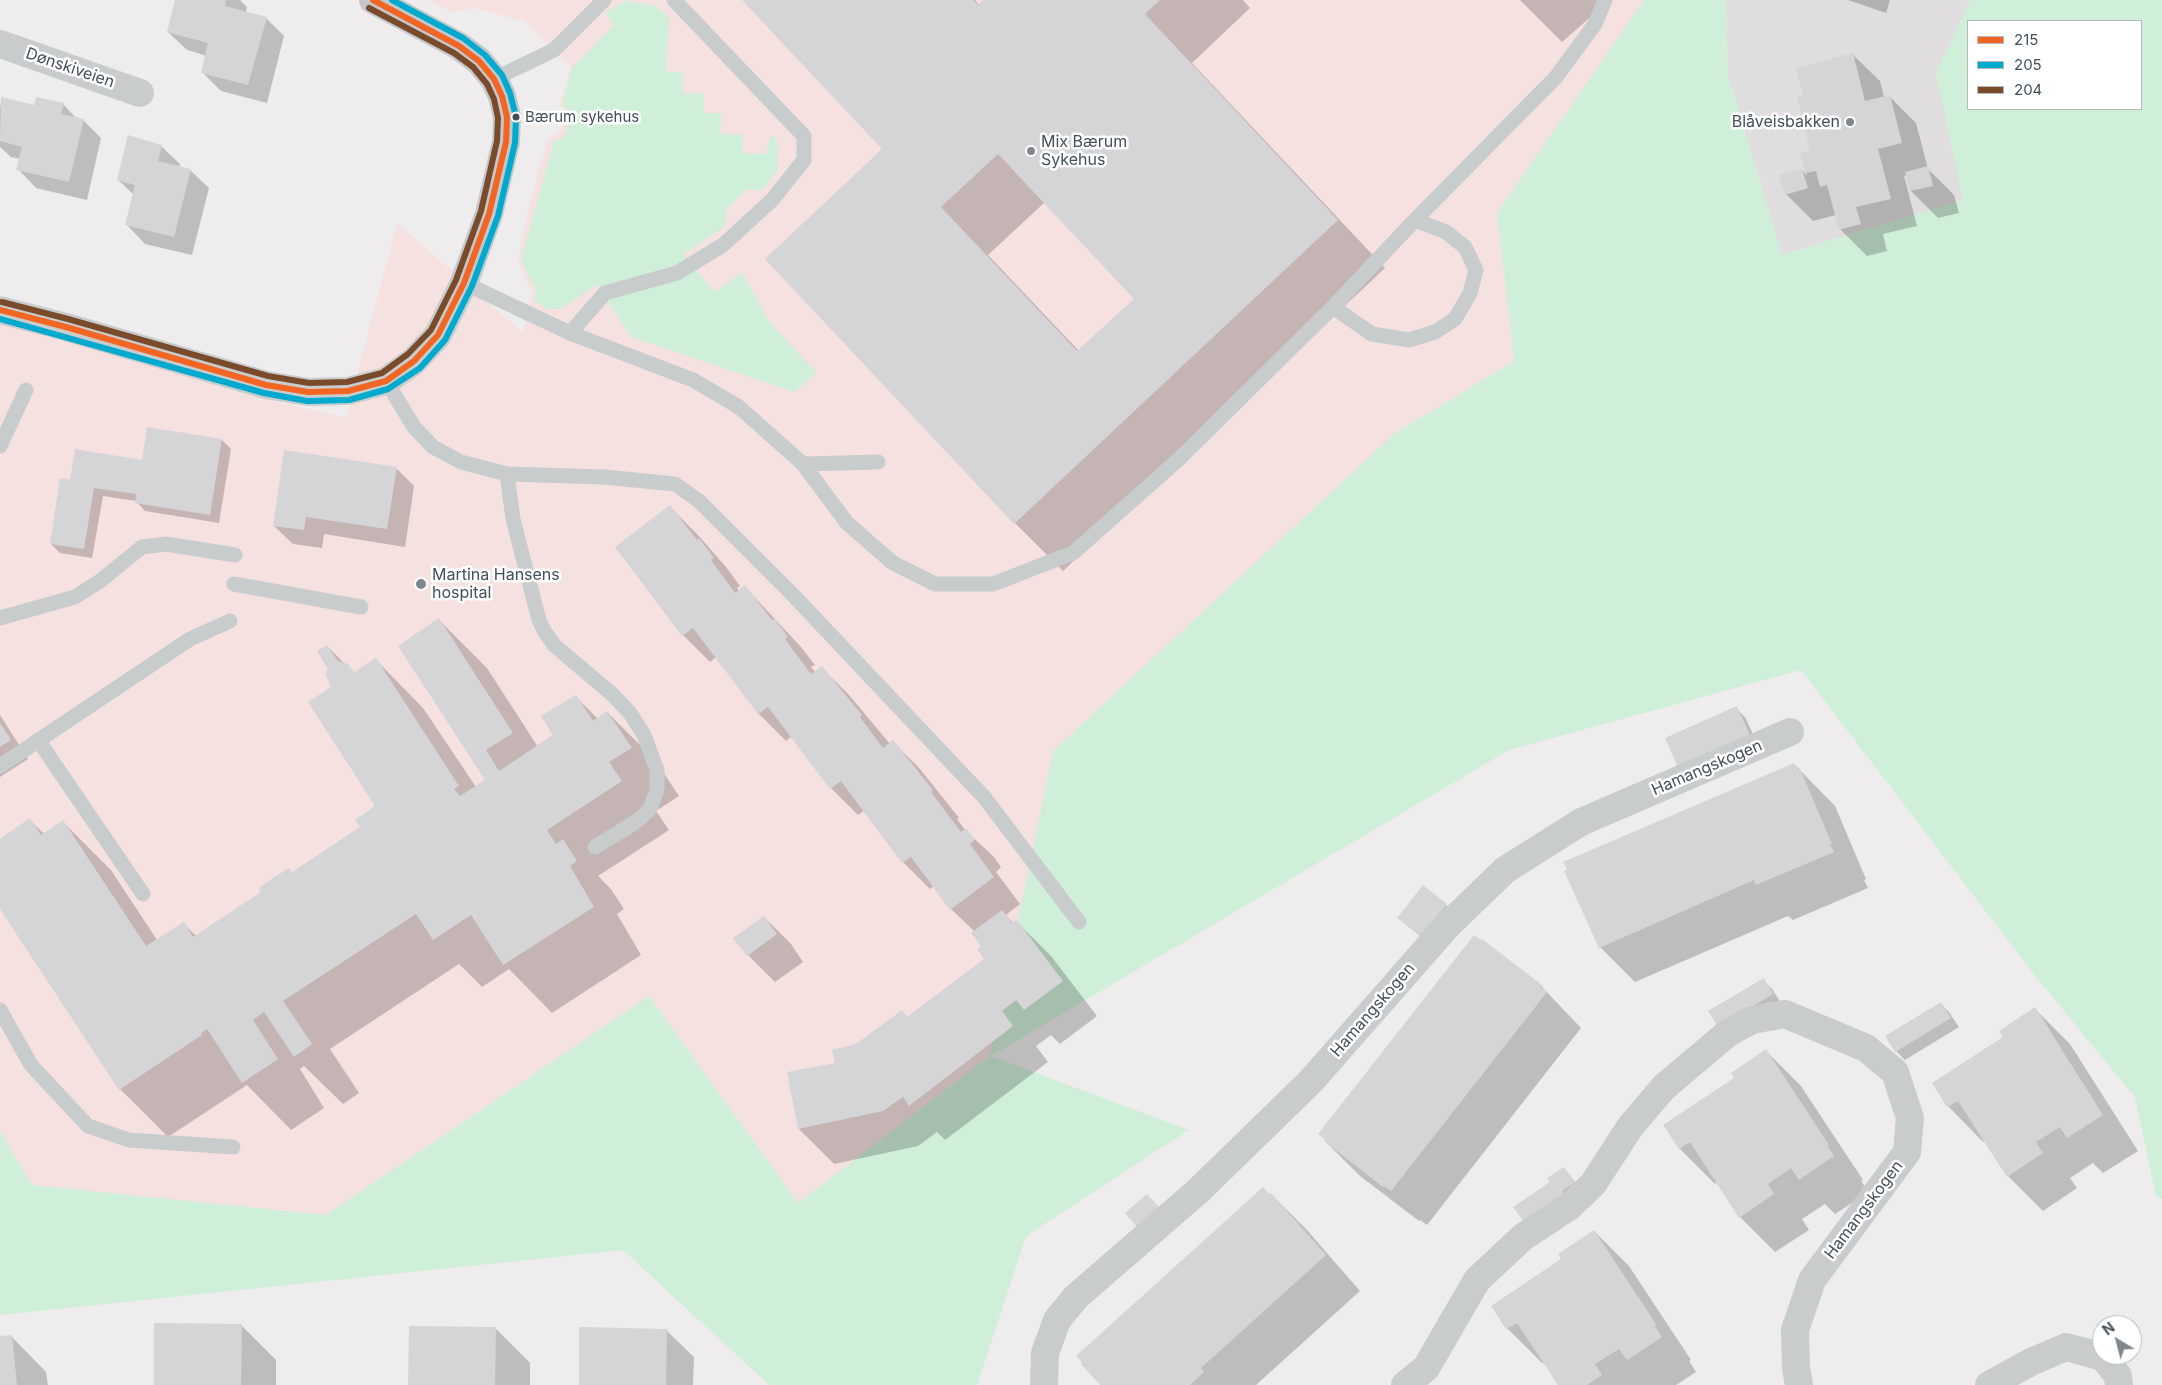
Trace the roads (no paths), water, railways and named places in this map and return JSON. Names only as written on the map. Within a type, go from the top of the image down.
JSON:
[{"type":"main road","points":[[373,0],[459,46],[479,62],[494,79],[502,96],[507,117],[506,142],[489,214],[464,283]]},
{"type":"street","name":"Dønskiveien","points":[[0,44],[140,93]]},
{"type":"street","points":[[0,310],[66,327],[266,385],[308,392],[348,391],[386,380],[414,361],[438,335],[464,283]]},
{"type":"street","name":"Hamangskogen","points":[[1044,1385],[1046,1353],[1057,1320],[1076,1296],[1198,1191],[1291,1102],[1447,926],[1505,870],[1581,822],[1790,732]]},
{"type":"street","name":"Hamangskogen","points":[[1405,1385],[1426,1368],[1477,1280],[1523,1237],[1570,1206],[1593,1184],[1630,1127],[1664,1087],[1728,1033],[1752,1020],[1785,1014],[1866,1048],[1895,1072],[1910,1118],[1907,1152],[1812,1280],[1795,1330],[1799,1385]]},
{"type":"street","points":[[1989,1385],[2031,1362],[2066,1347],[2103,1357],[2118,1376],[2119,1385]]},
{"type":"lane","points":[[494,79],[554,50],[604,0]]},
{"type":"lane","points":[[570,332],[605,293],[677,273],[723,245],[772,200],[804,160],[804,136],[674,0]]},
{"type":"lane","points":[[464,283],[570,332],[693,380],[739,407],[803,464],[847,523],[894,563],[935,584],[993,584],[1073,553],[1178,460],[1333,307],[1415,220],[1556,77],[1595,24],[1605,0]]},
{"type":"lane","points":[[1333,307],[1372,334],[1409,340],[1435,332],[1455,319],[1470,293],[1476,270],[1465,247],[1446,232],[1415,220]]},
{"type":"lane","points":[[386,380],[414,427],[433,447],[461,462],[507,474],[604,477],[675,484],[699,500],[793,595],[984,798],[1078,922]]},
{"type":"lane","points":[[0,446],[26,390]]},
{"type":"lane","points":[[803,464],[878,462]]},
{"type":"lane","points":[[507,474],[513,519],[539,620],[554,645],[613,695],[630,713],[644,735],[658,776],[655,796],[650,809],[637,821],[595,847]]},
{"type":"lane","points":[[0,618],[75,597],[100,581],[142,547],[166,544],[235,555]]},
{"type":"lane","points":[[234,584],[361,607]]},
{"type":"lane","points":[[0,766],[190,639],[230,621]]},
{"type":"lane","points":[[38,740],[143,894]]},
{"type":"lane","points":[[0,1010],[31,1065],[88,1126],[129,1140],[233,1147]]},
{"type":"place","name":"Bærum sykehus","points":[[516,117]]},
{"type":"place","name":"Blåveisbakken","points":[[1850,122]]},
{"type":"place","name":"Mix Bærum Sykehus","points":[[1031,151]]},
{"type":"place","name":"Martina Hansens hospital","points":[[421,584]]}]
